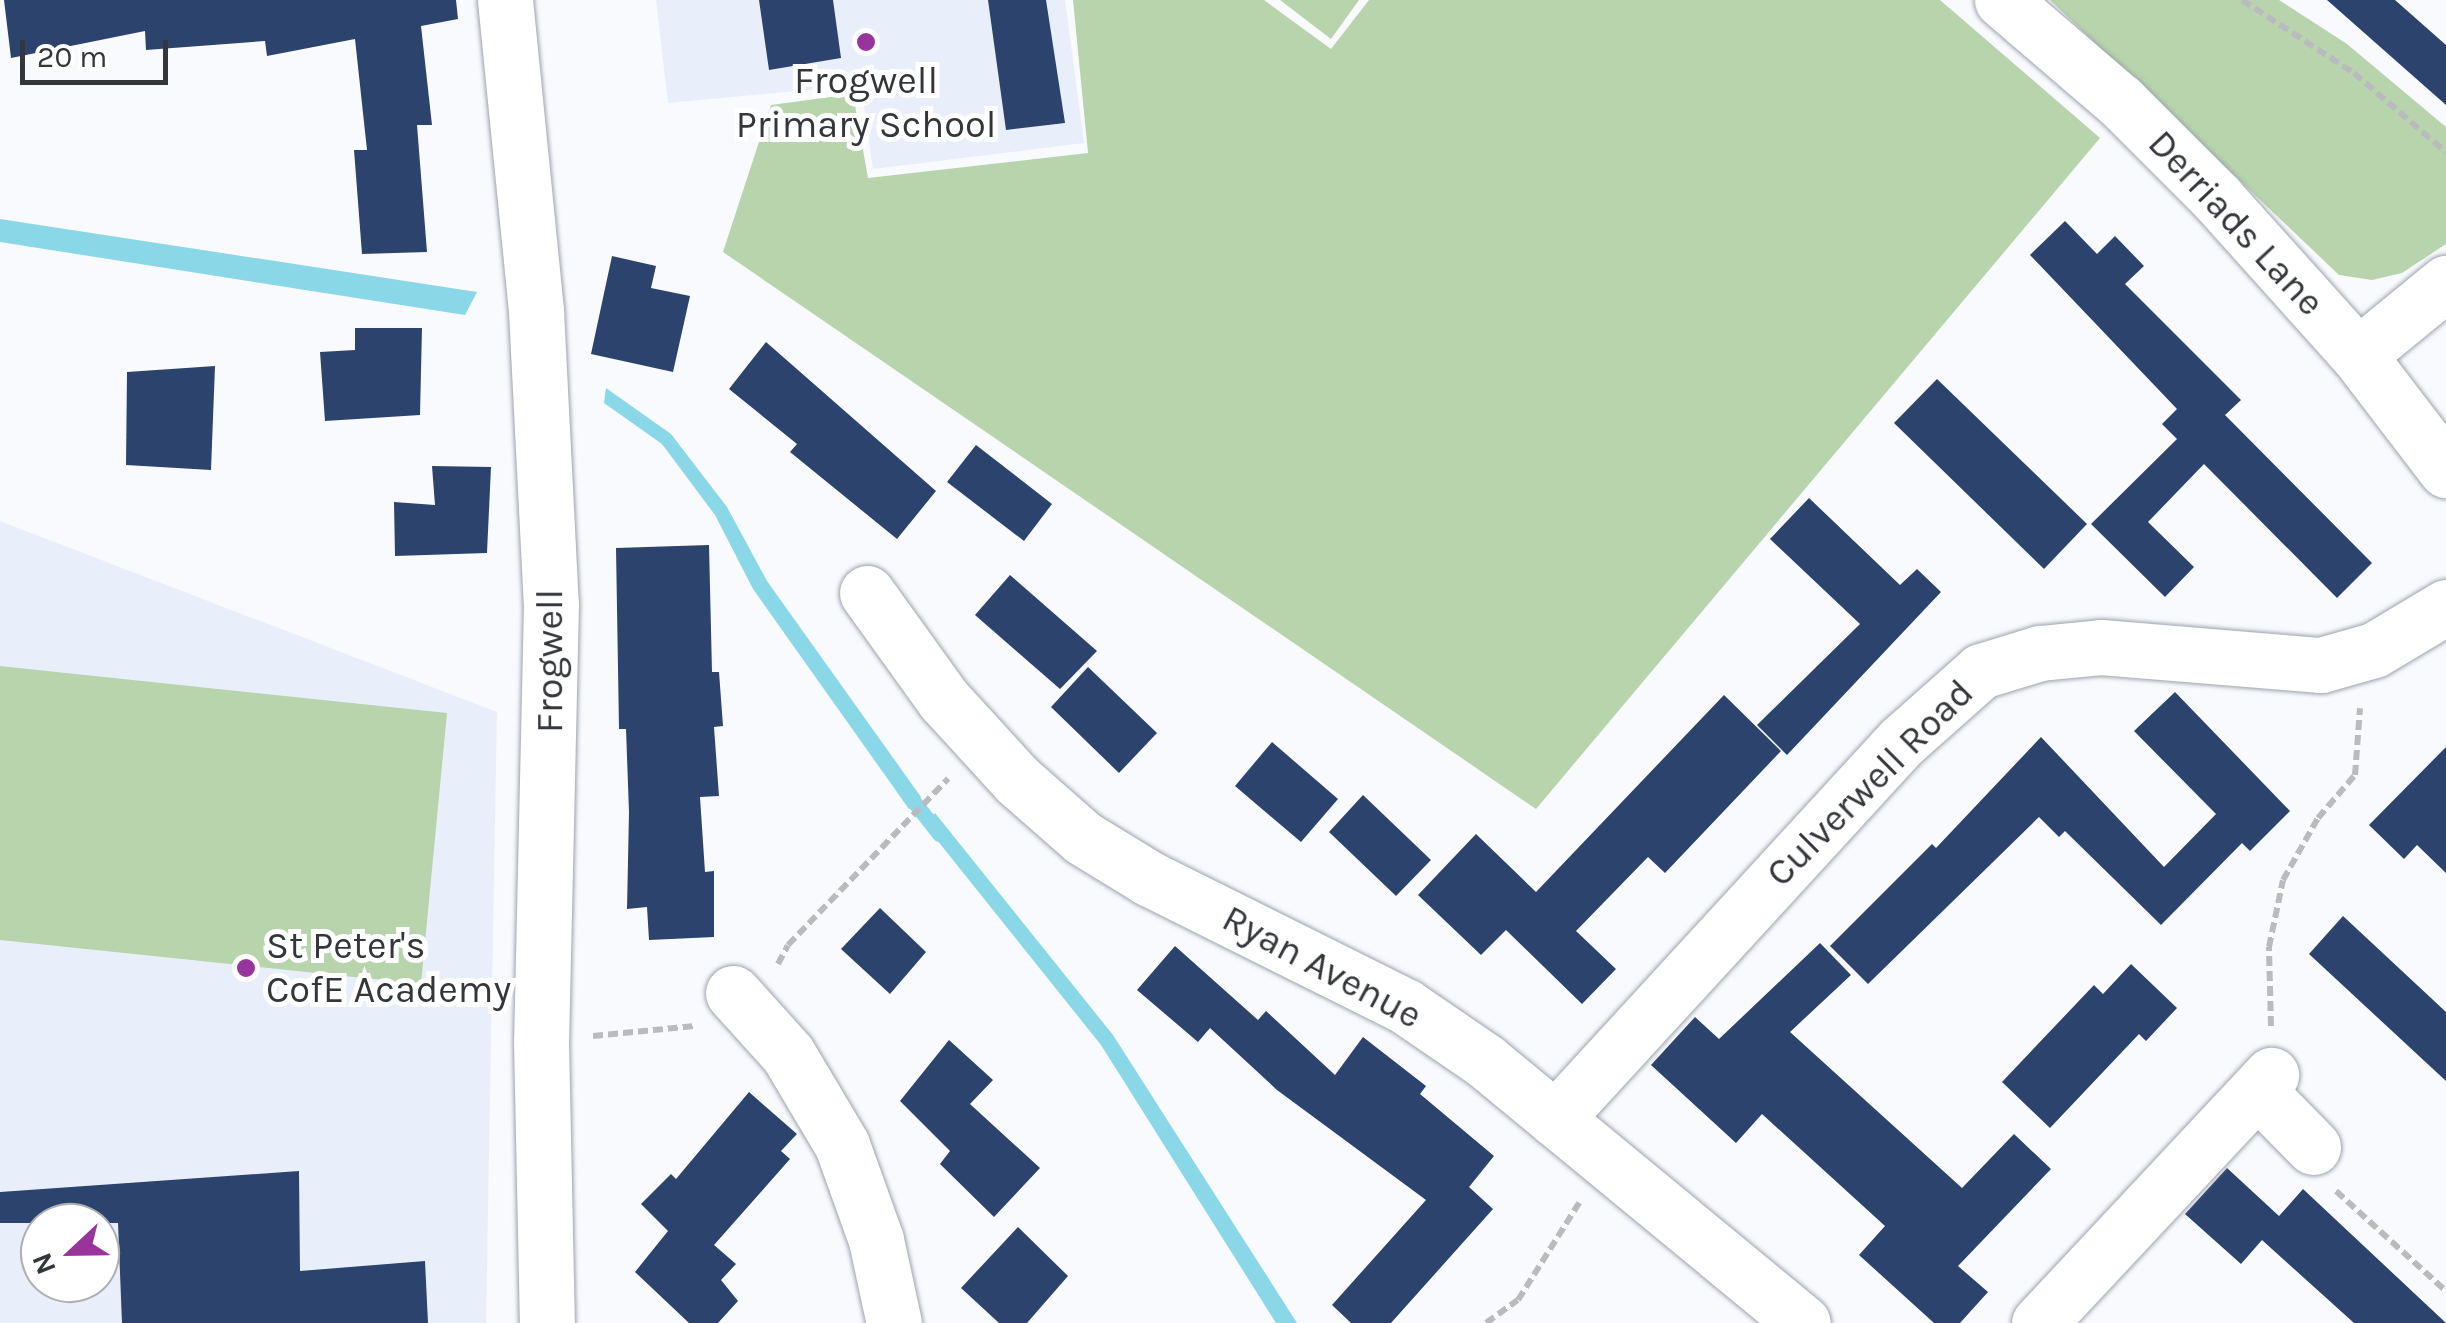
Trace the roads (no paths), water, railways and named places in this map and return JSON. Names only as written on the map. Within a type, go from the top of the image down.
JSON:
[{"type":"street","name":"Frogwell","points":[[505,0],[536,311],[549,546],[551,748],[541,1041],[547,1323]]},
{"type":"street","name":"Derriads Lane","points":[[2002,0],[2163,142],[2358,355],[2446,470]]},
{"type":"street","points":[[2358,355],[2446,282]]},
{"type":"street","name":"Ryan Avenue","points":[[868,593],[944,700],[1017,780],[1084,838],[1150,879],[1405,1006],[1554,1119],[1802,1323]]},
{"type":"street","name":"Culverwell Road","points":[[1554,1119],[1876,768],[1981,672],[2040,652],[2101,646],[2290,667],[2350,658],[2446,606]]},
{"type":"street","points":[[743,1004],[788,1054],[842,1146],[876,1240],[894,1323]]},
{"type":"street","points":[[2038,1323],[2264,1083],[2316,1164]]},
{"type":"water","points":[[0,219],[477,292],[465,315],[0,242]]},
{"type":"water","points":[[606,388],[671,434],[727,507],[767,581],[921,797],[909,809],[753,589],[715,515],[662,444],[604,403]]},
{"type":"water","points":[[935,813],[1113,1035],[1297,1323],[1276,1323],[1101,1045],[925,825]]},
{"type":"waterway","points":[[904,789],[939,834]]},
{"type":"place","name":"Frogwell Primary School","points":[[866,42]]},
{"type":"place","name":"St Peter's CofE Academy","points":[[246,968]]}]
